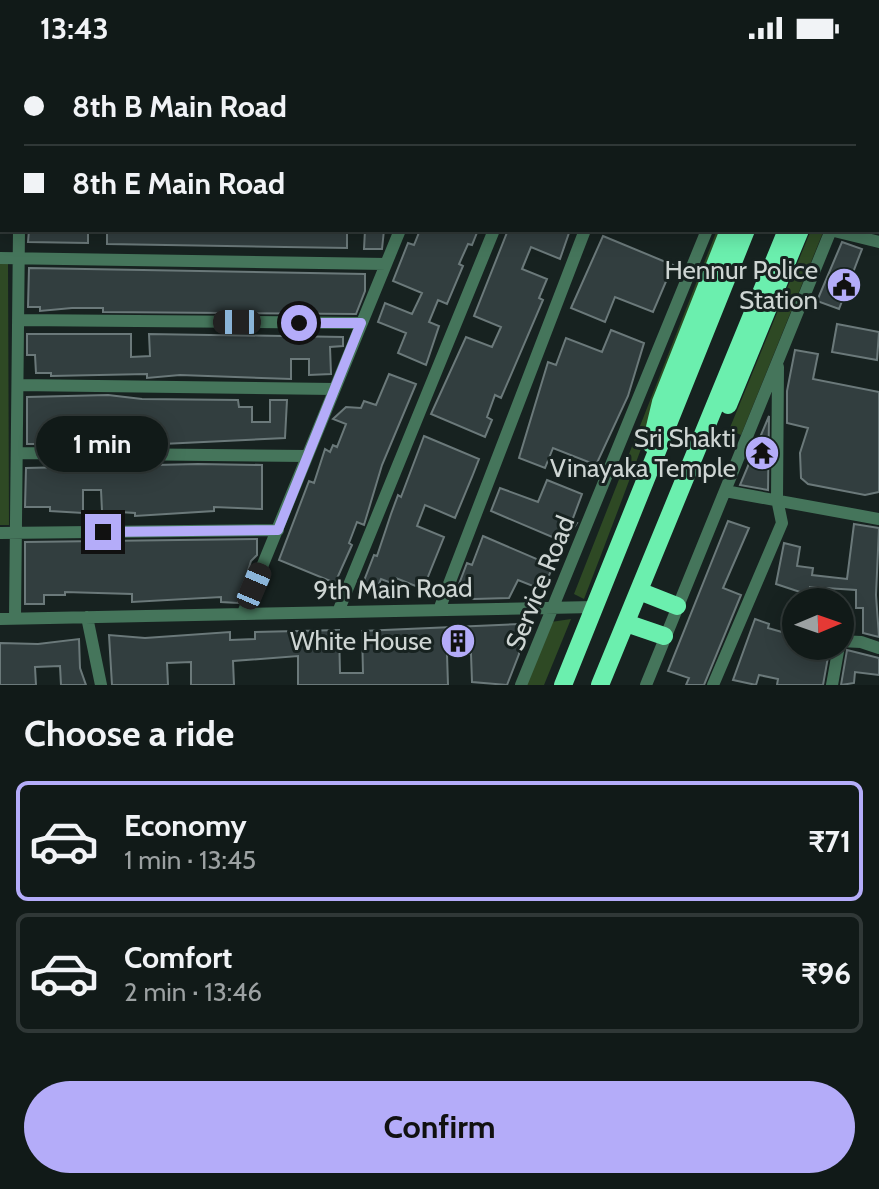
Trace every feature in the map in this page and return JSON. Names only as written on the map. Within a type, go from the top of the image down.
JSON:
[{"type":"highway","points":[[641,494],[661,402],[728,232]]},
{"type":"highway","points":[[563,685],[745,232]]},
{"type":"highway","points":[[600,685],[786,232]]},
{"type":"highway","points":[[672,510],[726,408],[799,232]]},
{"type":"highway","points":[[639,591],[677,606]]},
{"type":"highway","points":[[626,623],[664,636]]},
{"type":"street","points":[[15,618],[19,232]]},
{"type":"street","points":[[243,613],[399,232]]},
{"type":"street","points":[[338,612],[493,232]]},
{"type":"street","points":[[439,610],[584,232]]},
{"type":"street","name":"Service Road","points":[[521,685],[706,232]]},
{"type":"street","points":[[646,685],[829,232]]},
{"type":"street","points":[[838,232],[879,242]]},
{"type":"street","points":[[0,258],[386,264]]},
{"type":"street","points":[[18,320],[361,323]]},
{"type":"street","points":[[717,684],[782,523],[777,499],[779,360]]},
{"type":"street","points":[[18,385],[334,389]]},
{"type":"street","points":[[17,453],[306,456]]},
{"type":"street","points":[[725,491],[879,519]]},
{"type":"street","points":[[0,533],[278,530]]},
{"type":"street","name":"9th Main Road","points":[[0,619],[594,607]]},
{"type":"street","points":[[87,617],[101,685]]},
{"type":"street","points":[[854,644],[879,648]]},
{"type":"street","points":[[832,685],[837,660]]},
{"type":"green space","points":[[716,232],[724,232],[584,599],[574,594]]},
{"type":"green space","points":[[810,232],[823,232],[741,435],[729,430]]},
{"type":"green space","points":[[8,262],[9,525],[0,525],[0,263]]},
{"type":"green space","points":[[571,619],[544,685],[526,685],[551,622]]},
{"type":"building","points":[[29,232],[88,232],[88,243],[28,242]]},
{"type":"building","points":[[107,232],[347,232],[347,248],[107,244]]},
{"type":"building","points":[[365,232],[384,232],[382,249],[364,249]]},
{"type":"building","points":[[419,232],[477,232],[459,264],[463,266],[447,304],[438,300],[429,322],[439,326],[426,365],[398,353],[406,333],[378,322],[385,303],[412,314],[422,293],[393,281],[408,243],[414,245]]},
{"type":"building","points":[[507,232],[569,232],[560,259],[531,247],[522,269],[547,279],[539,298],[543,300],[501,398],[495,395],[487,417],[492,420],[485,437],[431,414],[466,337],[492,347],[501,327],[474,316]]},
{"type":"building","points":[[603,236],[673,265],[653,312],[615,297],[605,322],[571,308]]},
{"type":"building","points":[[842,242],[862,249],[839,309],[817,301]]},
{"type":"building","points":[[29,268],[365,274],[365,291],[356,314],[103,312],[103,308],[40,311],[40,307],[28,307]]},
{"type":"building","points":[[837,324],[879,332],[877,360],[832,352]]},
{"type":"building","points":[[611,330],[644,343],[628,396],[596,465],[553,448],[545,468],[519,458],[548,362],[556,365],[566,338],[602,352]]},
{"type":"building","points":[[27,334],[131,334],[131,357],[150,356],[149,334],[343,337],[343,346],[330,347],[331,374],[309,375],[309,359],[291,359],[291,379],[180,375],[147,378],[147,374],[51,376],[51,373],[36,373],[35,355],[27,355]]},
{"type":"building","points":[[795,350],[818,354],[813,379],[879,392],[879,492],[865,495],[808,484],[801,478],[800,453],[808,428],[787,423],[787,391]]},
{"type":"building","points":[[389,374],[416,384],[382,465],[364,525],[357,522],[349,543],[352,545],[335,583],[279,560],[309,481],[314,483],[325,449],[330,452],[333,445],[337,447],[346,424],[333,419],[346,407],[361,408],[364,401],[376,405]]},
{"type":"building","points":[[108,395],[142,399],[238,400],[239,407],[252,407],[252,422],[270,422],[270,400],[287,400],[285,438],[125,445],[125,437],[107,437],[93,440],[93,445],[78,445],[77,438],[59,439],[60,444],[27,444],[27,397]]},
{"type":"building","name":"Sri Shakti Vinayaka Temple","points":[[769,416],[768,490],[740,485]]},
{"type":"building","points":[[424,436],[479,459],[472,477],[455,518],[425,505],[417,526],[444,537],[423,589],[396,578],[394,584],[381,579],[376,591],[360,591],[374,555],[377,556],[398,495],[401,497]]},
{"type":"building","points":[[262,465],[262,509],[214,507],[214,511],[135,516],[135,513],[102,511],[101,490],[83,490],[83,513],[50,511],[50,507],[25,507],[26,468]]},
{"type":"building","points":[[547,480],[582,494],[572,521],[577,523],[564,542],[491,511],[500,488],[538,502]]},
{"type":"building","points":[[728,521],[749,528],[723,588],[741,595],[704,685],[686,685],[689,678],[668,671]]},
{"type":"building","points":[[854,524],[879,528],[876,595],[879,637],[863,633],[863,608],[856,608],[854,588],[788,588],[776,584],[784,543],[800,547],[797,566],[813,568],[812,575],[847,579]]},
{"type":"building","points":[[483,536],[553,566],[543,590],[518,580],[509,598],[474,599],[456,592],[467,563],[472,565]]},
{"type":"building","points":[[257,539],[257,555],[251,561],[238,603],[221,602],[221,597],[132,602],[132,594],[65,592],[65,595],[44,595],[44,604],[25,604],[25,542]]},
{"type":"building","points":[[755,619],[769,624],[768,628],[782,632],[782,660],[827,660],[823,685],[777,685],[778,679],[759,675],[756,685],[733,680]]},
{"type":"building","points":[[519,624],[519,654],[507,685],[472,682],[471,654],[447,654],[448,685],[298,685],[298,656],[233,661],[234,685],[191,685],[191,662],[167,663],[168,685],[112,685],[109,635],[145,638],[230,632],[230,640],[255,639],[255,632],[339,630],[340,673],[363,673],[362,631]]},
{"type":"building","points":[[79,639],[80,668],[86,685],[61,685],[60,666],[35,667],[36,685],[0,685],[0,643],[38,644]]},
{"type":"building","points":[[854,652],[879,658],[879,675],[855,672],[854,683],[841,685],[845,660],[854,660]]},
{"type":"place","name":"Hennur Police Station","points":[[844,285]]},
{"type":"place","name":"Sri Shakti Vinayaka Temple","points":[[762,453]]},
{"type":"place","name":"White House","points":[[458,641]]},
{"type":"route","points":[[103,532],[278,530],[361,323],[299,323]]}]
